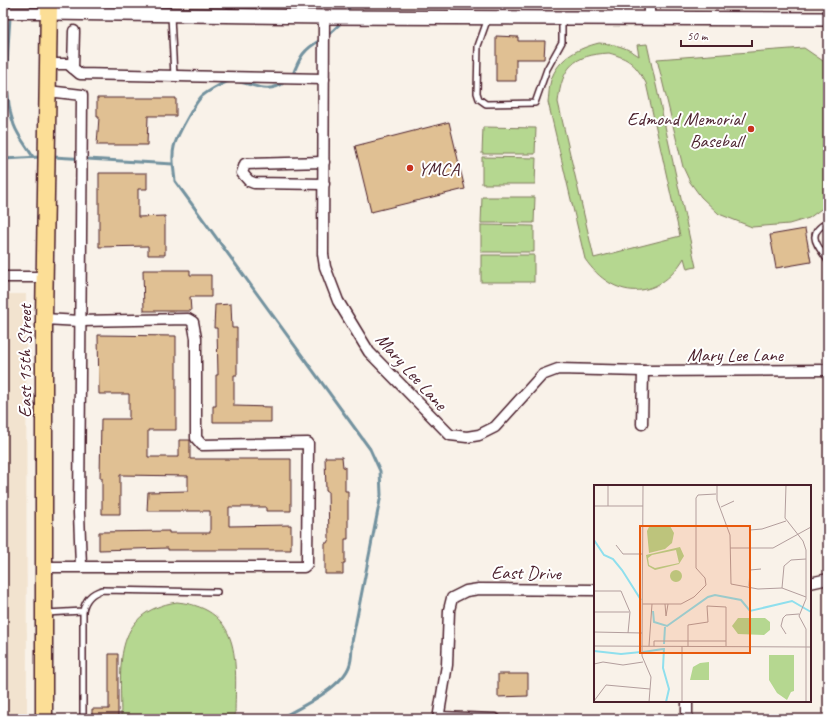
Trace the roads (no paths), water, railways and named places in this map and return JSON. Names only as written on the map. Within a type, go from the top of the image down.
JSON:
[{"type":"main road","name":"East 15th Street","points":[[44,719],[44,277],[49,8]]},
{"type":"street","points":[[649,3],[649,19]]},
{"type":"street","points":[[3,13],[49,8],[135,8],[171,15],[828,19]]},
{"type":"street","name":"Mary Lee Lane","points":[[324,17],[323,254],[326,272],[338,301],[369,352],[450,435],[467,437],[479,435],[495,427],[512,411],[542,375],[558,369],[643,371],[828,370]]},
{"type":"street","points":[[74,32],[74,68]]},
{"type":"street","points":[[49,64],[68,64],[80,74],[324,79]]},
{"type":"street","points":[[48,91],[82,95],[79,513],[81,566]]},
{"type":"street","points":[[324,162],[245,164],[242,173],[249,181],[254,182],[324,184]]},
{"type":"street","points":[[3,277],[44,277]]},
{"type":"street","points":[[43,567],[304,567],[307,564],[308,443],[202,445],[196,438],[196,338],[193,322],[188,319],[80,321],[44,319]]},
{"type":"street","points":[[642,424],[643,371]]},
{"type":"street","points":[[811,583],[828,579]]},
{"type":"street","name":"East Drive","points":[[439,718],[447,665],[449,610],[452,598],[458,594],[479,589],[594,590]]},
{"type":"street","points":[[687,702],[687,719]]},
{"type":"street","points":[[439,718],[495,719]]},
{"type":"lane","points":[[171,15],[174,76]]},
{"type":"lane","points":[[488,18],[478,46],[476,93],[479,100],[486,104],[535,103],[547,70],[562,42],[562,18]]},
{"type":"lane","points":[[828,222],[819,227],[815,232],[814,238],[828,261]]},
{"type":"lane","points":[[82,719],[83,611],[85,602],[91,595],[102,590],[218,592]]},
{"type":"lane","points":[[43,613],[83,611]]},
{"type":"waterway","points":[[9,3],[9,8]]},
{"type":"waterway","points":[[346,14],[351,3]]},
{"type":"waterway","points":[[10,18],[7,58],[8,100],[14,125],[33,157]]},
{"type":"waterway","points":[[327,36],[343,21]]},
{"type":"waterway","points":[[292,77],[297,64],[306,50],[322,39]]},
{"type":"waterway","points":[[279,719],[330,689],[346,673],[350,664],[352,656],[352,642],[381,495],[380,471],[370,449],[175,181],[173,155],[175,142],[186,120],[199,100],[207,92],[217,86],[234,81],[263,88],[278,86],[286,81]]},
{"type":"waterway","points":[[3,159],[40,157]]},
{"type":"waterway","points":[[53,157],[173,164]]},
{"type":"place","name":"Edmond Memorial Baseball","points":[[751,129]]},
{"type":"place","name":"YMCA","points":[[410,168]]}]
